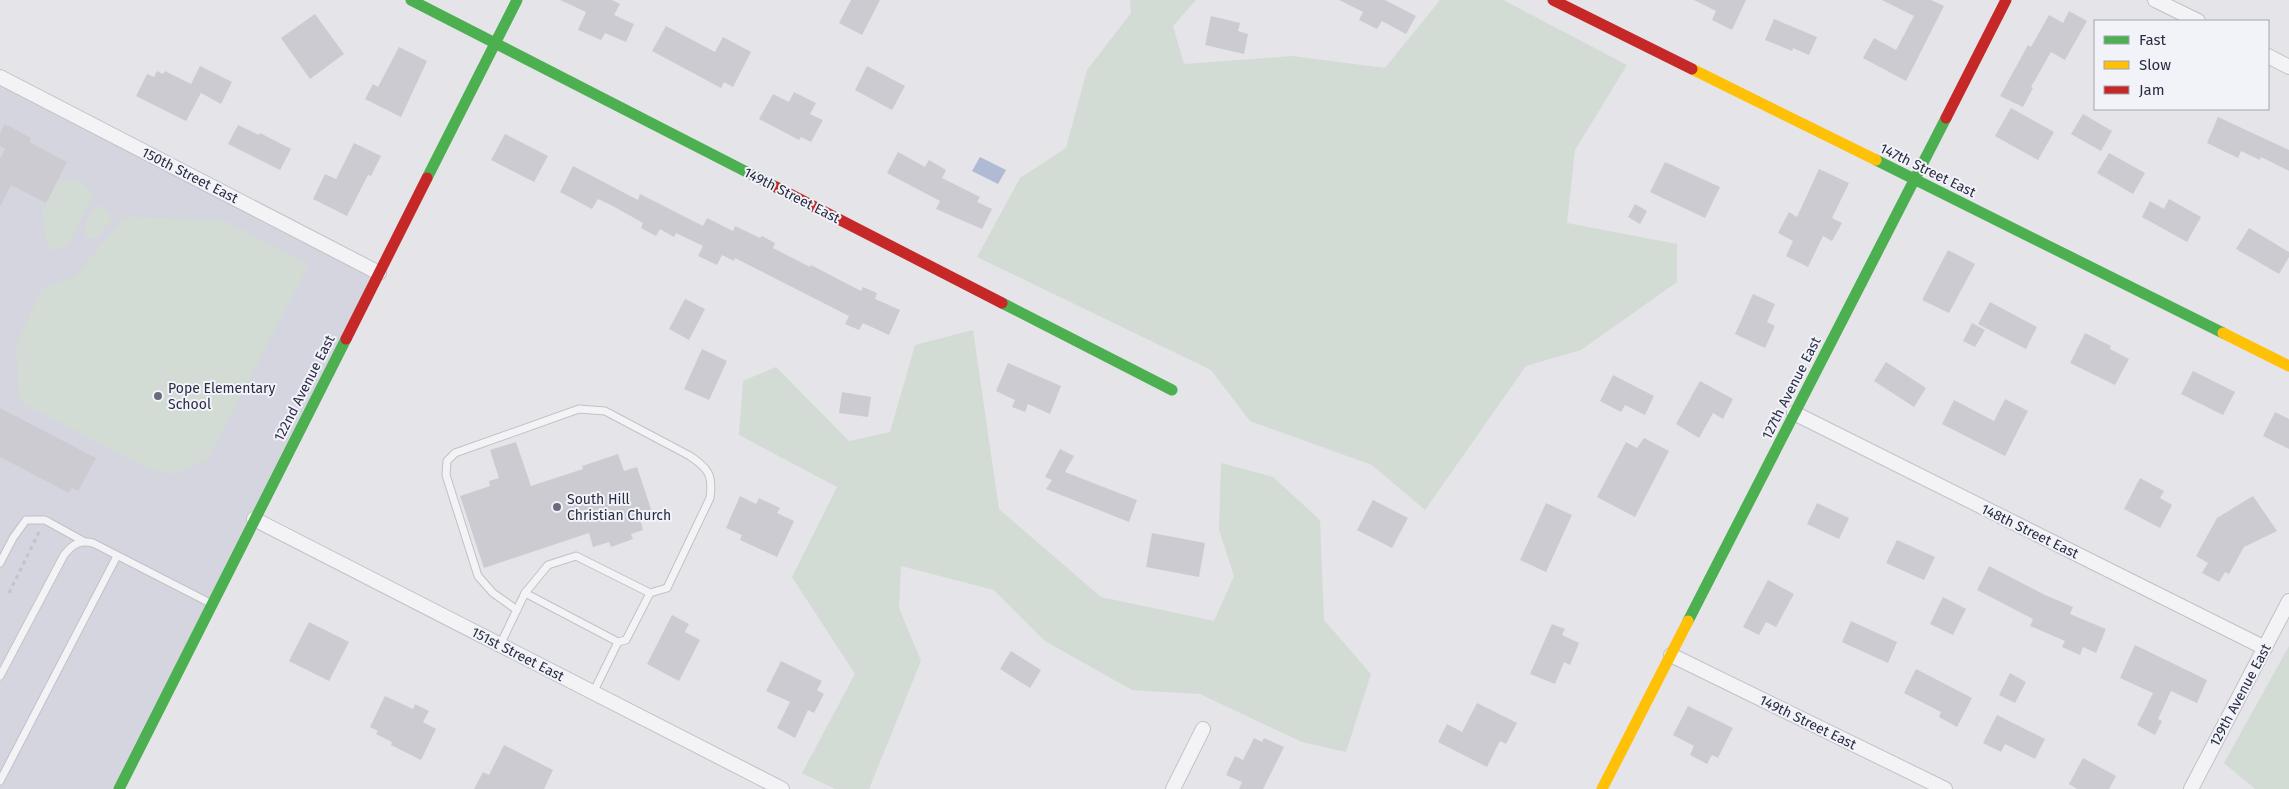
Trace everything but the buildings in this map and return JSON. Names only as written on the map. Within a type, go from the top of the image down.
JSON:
[{"type":"street","name":"149th Street East","points":[[412,0],[1172,390]]},
{"type":"street","name":"122nd Avenue East","points":[[119,789],[517,0]]},
{"type":"street","name":"147th Street East","points":[[1553,0],[2289,366]]},
{"type":"street","name":"127th Avenue East","points":[[1602,789],[2006,0]]},
{"type":"street","points":[[2155,0],[2196,20]]},
{"type":"street","points":[[2269,57],[2289,67]]},
{"type":"street","name":"150th Street East","points":[[0,77],[379,273]]},
{"type":"street","name":"148th Street East","points":[[1794,414],[2265,648]]},
{"type":"street","name":"151st Street East","points":[[254,519],[782,789]]},
{"type":"street","name":"129th Avenue East","points":[[2191,789],[2289,601]]},
{"type":"street","name":"149th Street East","points":[[1671,655],[1945,789]]},
{"type":"street","points":[[1173,789],[1203,729]]},
{"type":"lane","points":[[500,645],[517,610],[525,592],[548,565],[576,556],[650,593],[667,588],[710,498],[712,484],[710,475],[703,464],[604,411],[579,409],[454,453],[447,461],[446,475],[478,576],[493,592],[517,610]]},
{"type":"lane","points":[[0,563],[13,538],[26,520],[45,520],[83,541],[93,543],[211,604]]},
{"type":"lane","points":[[0,676],[64,555],[72,545],[83,541]]},
{"type":"lane","points":[[0,781],[117,556]]},
{"type":"lane","points":[[525,592],[618,642],[626,640],[650,593]]},
{"type":"lane","points":[[593,693],[618,642]]},
{"type":"path","points":[[9,593],[42,528]]},
{"type":"shaded area","points":[[1130,0],[1196,0],[1173,26],[1184,64],[1292,56],[1385,68],[1440,0],[1503,0],[1627,65],[1575,150],[1567,223],[1677,244],[1677,282],[1581,350],[1526,366],[1425,510],[1372,465],[1250,421],[1211,370],[977,257],[1020,178],[1066,148],[1087,70],[1131,13]]},
{"type":"shaded area","name":"Pope Elementary School","points":[[0,77],[379,273],[120,789],[0,789]]},
{"type":"shaded area","points":[[78,178],[94,195],[67,247],[48,250],[42,212],[57,183]]},
{"type":"shaded area","points":[[102,205],[113,218],[97,238],[88,238],[85,235],[89,217],[94,210]]},
{"type":"shaded area","points":[[128,217],[223,220],[309,264],[207,461],[173,474],[152,470],[24,404],[19,398],[16,345],[42,289],[75,276],[122,220]]},
{"type":"shaded area","points":[[973,330],[999,509],[1101,597],[1214,621],[1234,576],[1219,530],[1221,463],[1273,477],[1320,520],[1324,620],[1371,674],[1346,752],[1302,742],[1200,694],[1132,690],[1045,641],[994,590],[901,566],[899,608],[921,661],[869,789],[835,789],[802,773],[855,674],[792,577],[837,487],[739,435],[743,381],[776,367],[849,441],[890,432],[915,345]]},
{"type":"shaded area","points":[[2289,646],[2289,789],[2255,789],[2224,763]]},
{"type":"water","points":[[980,157],[1006,170],[998,184],[972,171]]},
{"type":"traffic: fast","points":[[411,0],[776,187]]},
{"type":"traffic: fast","points":[[427,178],[517,0]]},
{"type":"traffic: fast","points":[[1688,621],[1946,118]]},
{"type":"traffic: fast","points":[[1876,160],[2223,333]]},
{"type":"traffic: fast","points":[[1002,303],[1172,390]]},
{"type":"traffic: fast","points":[[119,789],[346,339]]},
{"type":"traffic: slow","points":[[1692,69],[1876,160]]},
{"type":"traffic: slow","points":[[2223,333],[2289,366]]},
{"type":"traffic: slow","points":[[1602,789],[1688,621]]},
{"type":"traffic: jam","points":[[1553,0],[1692,69]]},
{"type":"traffic: jam","points":[[1946,118],[2006,0]]},
{"type":"traffic: jam","points":[[346,339],[427,178]]},
{"type":"traffic: jam","points":[[776,187],[1002,303]]},
{"type":"place","name":"Pope Elementary School","points":[[158,396]]},
{"type":"place","name":"South Hill Christian Church","points":[[557,507]]}]
